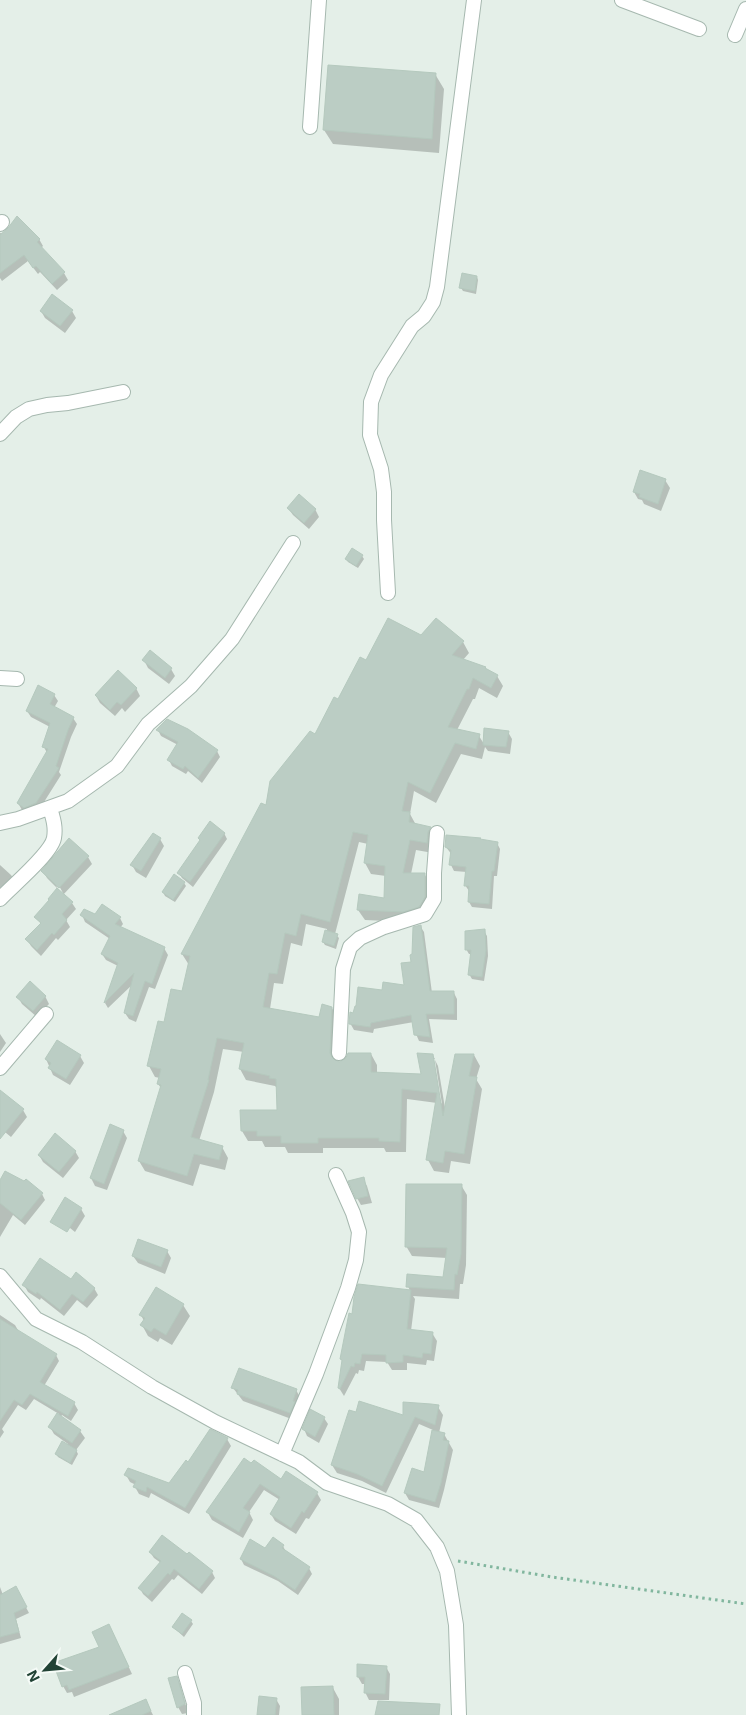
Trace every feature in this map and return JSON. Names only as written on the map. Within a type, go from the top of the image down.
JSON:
[{"type":"street","points":[[310,127],[319,0]]},
{"type":"street","points":[[388,593],[384,492],[381,469],[370,435],[371,402],[381,375],[412,326],[424,316],[433,302],[437,287],[474,0]]},
{"type":"street","points":[[622,0],[700,29]]},
{"type":"street","points":[[735,36],[746,9]]},
{"type":"street","points":[[0,434],[16,417],[29,409],[123,392]]},
{"type":"street","points":[[0,823],[18,819],[68,801],[117,766],[148,724],[191,686],[232,639],[293,543]]},
{"type":"street","points":[[0,678],[17,679]]},
{"type":"street","points":[[0,899],[41,858],[54,840],[55,824],[50,808]]},
{"type":"street","points":[[339,1053],[343,969],[350,947],[360,938],[384,927],[425,914],[434,900],[437,833]]},
{"type":"street","points":[[0,1068],[46,1014]]},
{"type":"street","points":[[282,1454],[316,1374],[348,1288],[356,1260],[359,1232],[353,1213],[336,1175]]},
{"type":"street","points":[[0,1276],[36,1319],[82,1342],[160,1392],[215,1422],[299,1462],[327,1483],[388,1504],[416,1520],[437,1547],[447,1571],[456,1625],[459,1715]]},
{"type":"street","points":[[185,1673],[194,1703],[194,1715]]},
{"type":"path","points":[[442,1559],[552,1577],[746,1604]]},
{"type":"building","points":[[328,65],[436,73],[432,139],[323,130]]},
{"type":"building","points":[[17,216],[40,239],[37,242],[65,272],[52,284],[36,266],[33,268],[24,255],[0,273],[0,235]]},
{"type":"building","points":[[462,273],[477,276],[475,291],[459,288]]},
{"type":"building","points":[[52,294],[73,310],[60,326],[40,311]]},
{"type":"building","points":[[640,470],[666,479],[658,504],[639,497],[640,494],[633,492]]},
{"type":"building","points":[[299,494],[316,509],[304,523],[287,508]]},
{"type":"building","points":[[352,548],[363,555],[356,566],[345,559]]},
{"type":"building","points":[[388,618],[421,635],[436,618],[464,641],[452,655],[486,667],[498,675],[491,688],[473,678],[448,727],[480,734],[476,749],[455,743],[430,793],[408,782],[402,811],[410,812],[409,822],[431,827],[428,832],[427,843],[410,840],[403,873],[425,873],[425,897],[419,907],[403,912],[357,910],[359,894],[384,898],[385,866],[364,863],[368,835],[353,832],[330,922],[301,914],[296,936],[285,933],[277,974],[269,973],[263,1007],[319,1017],[322,1004],[332,1007],[330,1053],[332,1057],[339,1062],[346,1058],[348,1053],[371,1053],[371,1072],[421,1074],[417,1053],[433,1054],[443,1116],[455,1054],[474,1054],[469,1076],[477,1077],[464,1154],[445,1151],[443,1163],[426,1160],[437,1093],[402,1089],[400,1142],[379,1141],[379,1138],[318,1138],[318,1143],[281,1143],[281,1136],[257,1136],[257,1131],[241,1131],[240,1110],[277,1110],[276,1079],[239,1069],[244,1043],[217,1038],[209,1080],[191,1137],[223,1146],[219,1160],[194,1154],[187,1176],[138,1161],[161,1085],[157,1084],[161,1069],[147,1066],[158,1021],[164,1022],[171,989],[182,991],[190,956],[181,954],[261,803],[266,805],[270,781],[310,731],[315,734],[334,697],[338,699],[360,657],[366,660]]},
{"type":"building","points":[[150,650],[172,668],[165,678],[142,660]]},
{"type":"building","points":[[118,670],[137,688],[121,705],[117,702],[110,710],[95,695]]},
{"type":"building","points":[[38,685],[55,694],[50,704],[74,717],[56,766],[59,768],[36,803],[24,808],[17,803],[48,749],[42,747],[50,723],[26,711]]},
{"type":"building","points":[[167,719],[188,729],[218,750],[198,778],[185,766],[183,769],[167,760],[178,742],[156,730]]},
{"type":"building","points":[[484,728],[509,731],[506,747],[483,745]]},
{"type":"building","points":[[210,821],[225,833],[190,882],[177,873],[200,840],[198,838]]},
{"type":"building","points":[[153,833],[161,838],[141,871],[130,865]]},
{"type":"building","points":[[446,835],[481,838],[498,842],[494,871],[492,871],[489,904],[468,902],[469,886],[464,886],[466,867],[449,865],[451,850],[445,847]]},
{"type":"building","points":[[69,838],[89,856],[59,888],[41,871]]},
{"type":"building","points":[[174,874],[185,882],[173,900],[162,892]]},
{"type":"building","points":[[57,888],[73,902],[62,914],[67,920],[37,950],[25,939],[41,923],[34,917]]},
{"type":"building","points":[[102,904],[121,917],[115,924],[165,947],[152,984],[145,981],[133,1016],[124,1013],[134,973],[104,1003],[118,963],[101,954],[110,936],[80,915],[84,909],[95,914]]},
{"type":"building","points":[[421,925],[430,991],[454,991],[454,1014],[426,1014],[430,1037],[414,1035],[411,1015],[371,1023],[370,1027],[349,1024],[350,1012],[353,1013],[356,1006],[358,987],[382,990],[383,982],[404,985],[401,963],[411,962],[413,927]]},
{"type":"building","points":[[485,929],[486,950],[482,977],[468,975],[471,950],[465,950],[465,931]]},
{"type":"building","points":[[325,930],[338,934],[334,946],[322,942]]},
{"type":"building","points":[[30,981],[46,996],[33,1011],[16,997]]},
{"type":"building","points":[[57,1040],[81,1055],[66,1079],[48,1068],[51,1063],[45,1059]]},
{"type":"building","points":[[0,1090],[24,1109],[0,1139]]},
{"type":"building","points":[[110,1124],[124,1130],[104,1184],[90,1178]]},
{"type":"building","points":[[55,1133],[76,1151],[59,1172],[38,1155]]},
{"type":"building","points":[[5,1171],[24,1181],[26,1179],[43,1193],[21,1220],[0,1203],[0,1180]]},
{"type":"building","points":[[364,1177],[368,1196],[356,1199],[348,1181]]},
{"type":"building","points":[[406,1184],[462,1184],[461,1254],[457,1275],[455,1274],[454,1290],[406,1287],[407,1274],[443,1277],[447,1248],[405,1247]]},
{"type":"building","points":[[65,1197],[82,1208],[67,1232],[50,1222]]},
{"type":"building","points":[[138,1239],[168,1250],[161,1267],[132,1256]]},
{"type":"building","points":[[40,1258],[71,1279],[76,1272],[95,1288],[83,1302],[72,1294],[60,1310],[37,1292],[36,1294],[22,1285]]},
{"type":"building","points":[[358,1284],[411,1290],[407,1329],[433,1332],[431,1354],[423,1353],[422,1358],[403,1355],[403,1362],[386,1363],[386,1355],[362,1354],[360,1364],[355,1363],[354,1367],[351,1366],[340,1389],[338,1388],[342,1360],[340,1359],[349,1313],[352,1314]]},
{"type":"building","points":[[156,1287],[184,1304],[166,1335],[154,1328],[151,1332],[140,1325],[145,1318],[139,1315]]},
{"type":"building","points":[[0,1319],[57,1354],[40,1382],[75,1402],[68,1416],[30,1394],[22,1405],[14,1400],[0,1421]]},
{"type":"building","points":[[239,1368],[297,1389],[293,1401],[295,1402],[290,1413],[237,1394],[238,1390],[231,1388]]},
{"type":"building","points":[[359,1401],[403,1415],[403,1402],[439,1405],[435,1425],[415,1417],[382,1486],[357,1474],[331,1465],[349,1410],[356,1412]]},
{"type":"building","points":[[310,1409],[325,1417],[315,1437],[302,1429]]},
{"type":"building","points":[[57,1413],[81,1430],[72,1443],[48,1427]]},
{"type":"building","points":[[210,1429],[228,1438],[185,1508],[147,1487],[146,1492],[133,1487],[136,1481],[124,1475],[128,1468],[169,1483],[186,1460],[188,1462]]},
{"type":"building","points":[[432,1430],[445,1433],[443,1440],[449,1441],[441,1483],[435,1502],[404,1493],[412,1468],[424,1472]]},
{"type":"building","points":[[62,1441],[77,1450],[70,1463],[55,1454]]},
{"type":"building","points":[[244,1458],[251,1463],[254,1460],[281,1479],[286,1471],[318,1492],[291,1528],[270,1514],[280,1497],[260,1484],[243,1508],[250,1512],[239,1532],[206,1512]]},
{"type":"building","points":[[162,1535],[187,1554],[189,1552],[213,1571],[199,1589],[174,1569],[170,1575],[168,1573],[148,1596],[138,1588],[161,1561],[149,1552]]},
{"type":"building","points":[[273,1537],[284,1545],[282,1548],[310,1567],[295,1590],[274,1576],[240,1559],[250,1539],[265,1548]]},
{"type":"building","points":[[16,1586],[27,1607],[14,1613],[19,1632],[0,1637],[0,1595]]},
{"type":"building","points":[[182,1613],[192,1620],[182,1634],[172,1627]]},
{"type":"building","points":[[109,1624],[129,1667],[69,1690],[67,1685],[62,1687],[53,1663],[99,1647],[92,1632]]},
{"type":"building","points":[[357,1664],[387,1666],[385,1694],[364,1693],[365,1677],[357,1677]]},
{"type":"building","points":[[177,1676],[185,1704],[177,1708],[168,1678]]},
{"type":"building","points":[[333,1686],[334,1715],[302,1715],[301,1687]]},
{"type":"building","points":[[259,1696],[277,1698],[275,1715],[257,1715]]},
{"type":"building","points":[[146,1699],[151,1711],[142,1715],[109,1715]]},
{"type":"building","points":[[378,1701],[440,1704],[439,1715],[375,1715]]}]
